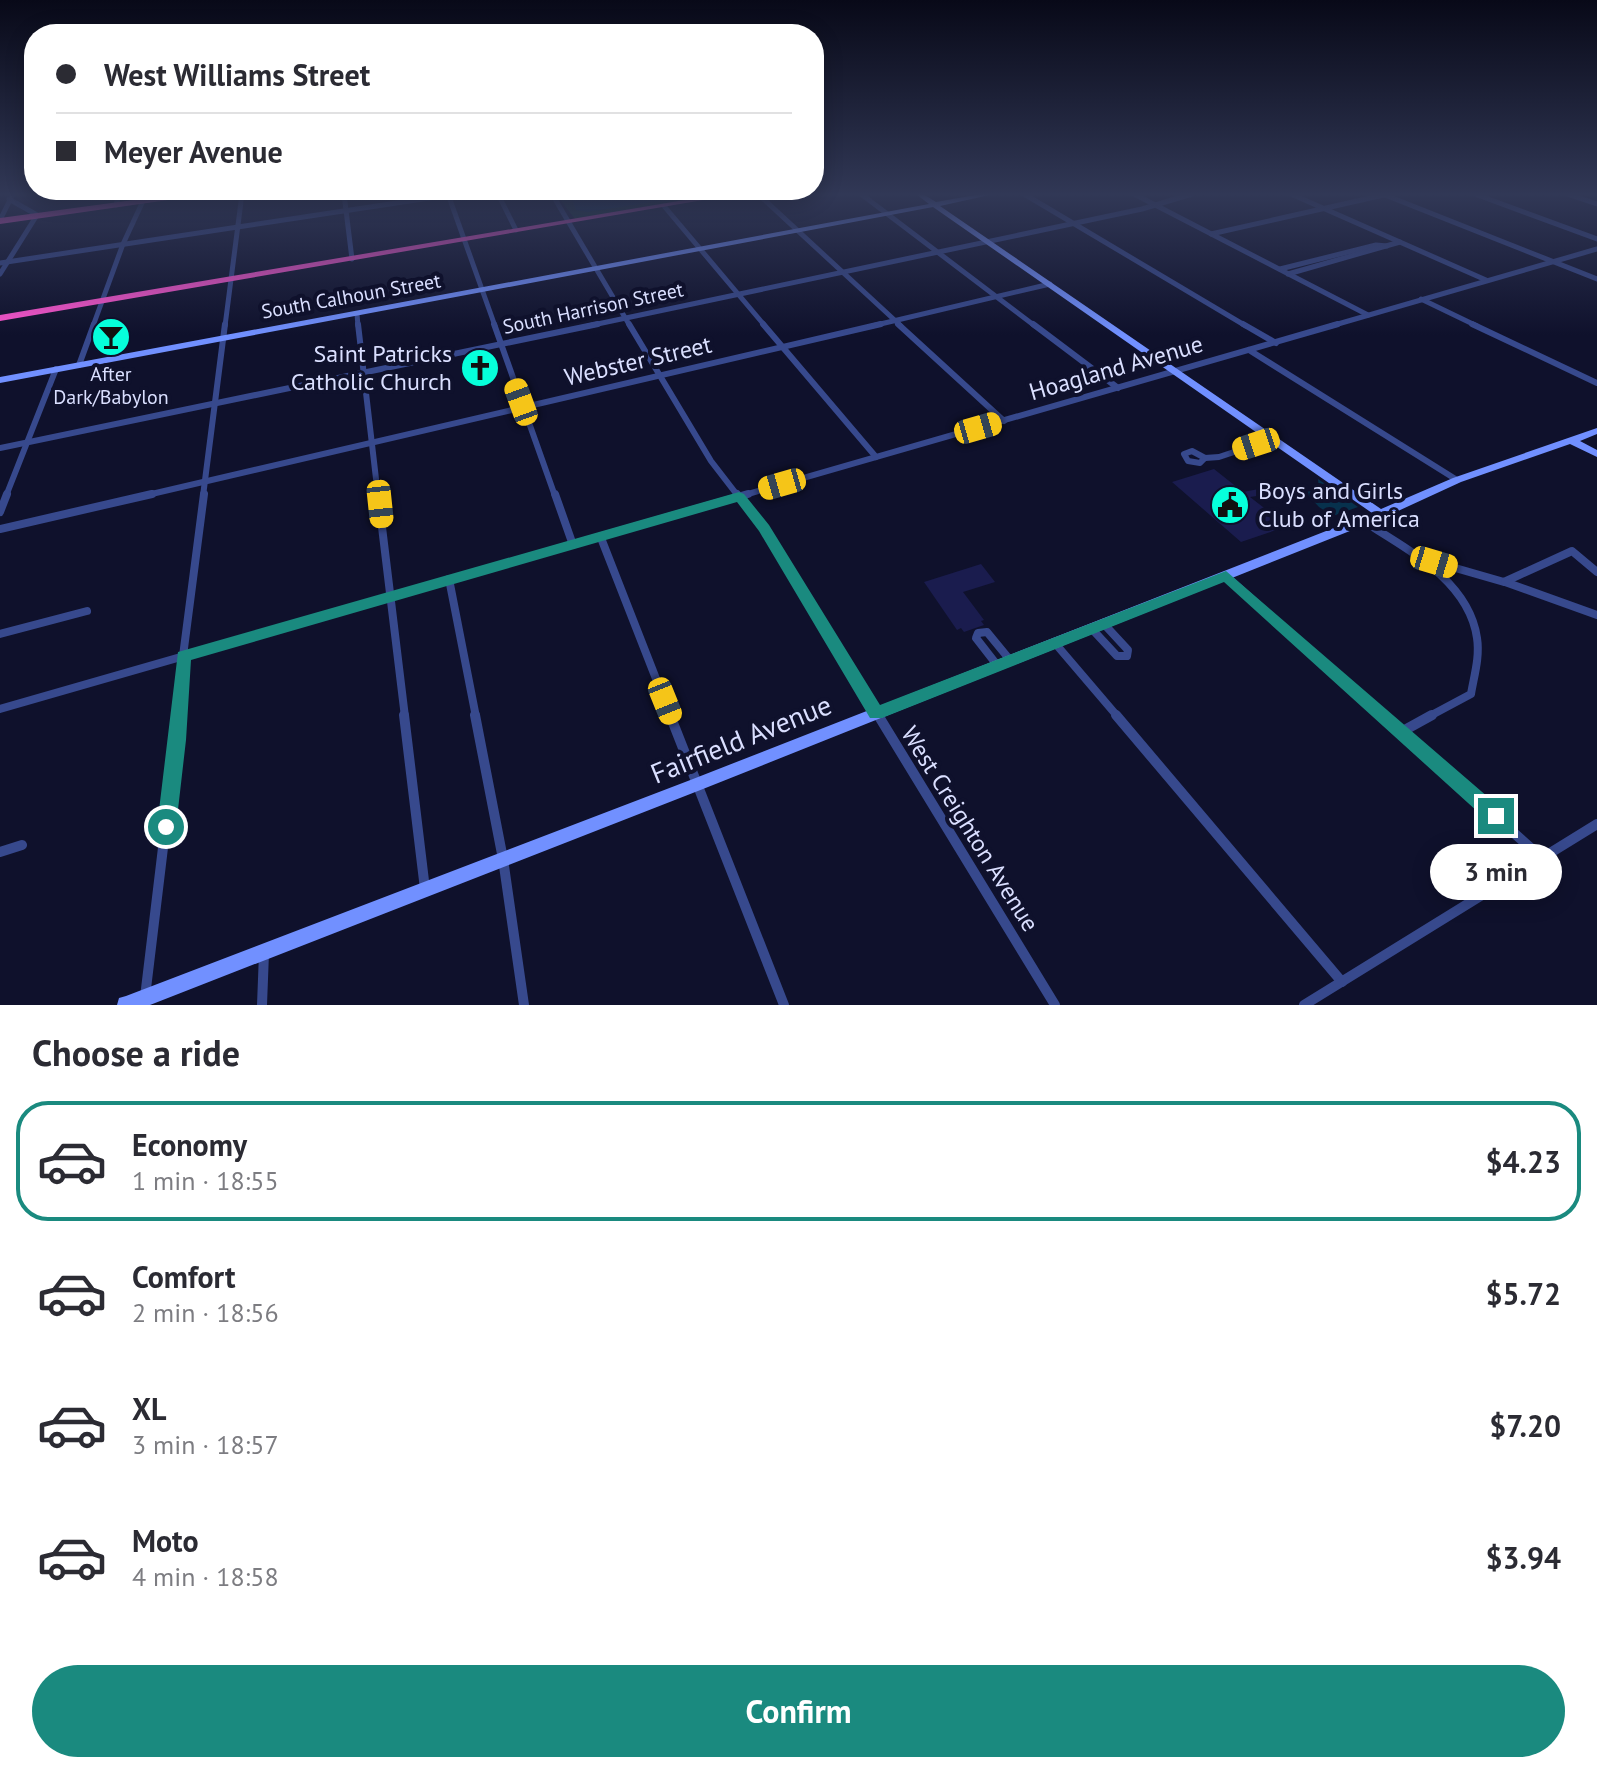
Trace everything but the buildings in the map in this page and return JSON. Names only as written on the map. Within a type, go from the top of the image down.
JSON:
[{"type":"highway","points":[[0,318],[458,241]]},
{"type":"street","points":[[0,274],[4,262],[19,241]]},
{"type":"street","points":[[79,365],[124,241]]},
{"type":"street","points":[[4,262],[144,241]]},
{"type":"street","points":[[145,997],[173,773],[183,656],[235,241]]},
{"type":"street","points":[[350,241],[352,259]]},
{"type":"street","points":[[463,241],[573,545]]},
{"type":"street","name":"West Creighton Avenue","points":[[579,241],[711,461],[764,528],[1055,1005]]},
{"type":"street","points":[[693,241],[876,457]]},
{"type":"street","name":"South Calhoun Street","points":[[0,380],[744,241]]},
{"type":"street","points":[[808,241],[1004,421]]},
{"type":"street","points":[[923,241],[1118,388]]},
{"type":"street","name":"South Harrison Street","points":[[0,448],[994,241]]},
{"type":"street","points":[[1104,241],[1276,343]]},
{"type":"street","points":[[1225,241],[1368,315]]},
{"type":"street","points":[[1388,241],[1486,280]]},
{"type":"street","points":[[1502,241],[1597,279]]},
{"type":"street","points":[[989,242],[1381,514]]},
{"type":"street","points":[[1288,274],[1403,242],[1486,280]]},
{"type":"street","points":[[1280,269],[1376,245],[1387,246]]},
{"type":"street","name":"Hoagland Avenue","points":[[0,709],[1597,249]]},
{"type":"street","points":[[1342,254],[1350,258]]},
{"type":"street","points":[[1330,256],[1339,261]]},
{"type":"street","name":"Webster Street","points":[[0,529],[1050,284]]},
{"type":"street","points":[[1421,299],[1597,383]]},
{"type":"street","points":[[357,314],[425,889]]},
{"type":"street","points":[[1249,350],[1457,480]]},
{"type":"street","points":[[0,512],[30,442],[56,369]]},
{"type":"street","name":"Fairfield Avenue","points":[[126,1005],[1226,576],[1457,480],[1597,431]]},
{"type":"street","points":[[1205,458],[1219,457],[1273,439]]},
{"type":"street","points":[[1571,440],[1597,454]]},
{"type":"street","points":[[1363,521],[1444,578],[1470,613],[1477,637],[1471,694],[1403,731]]},
{"type":"street","points":[[601,538],[784,1005]]},
{"type":"street","points":[[1504,582],[1572,551],[1597,572]]},
{"type":"street","points":[[1418,557],[1504,582],[1597,615]]},
{"type":"street","points":[[1226,576],[1542,858]]},
{"type":"street","points":[[449,579],[503,859],[524,1005]]},
{"type":"street","points":[[0,634],[87,611]]},
{"type":"street","points":[[997,665],[976,638],[978,633],[987,632],[1010,660]]},
{"type":"street","points":[[1054,642],[1342,982]]},
{"type":"street","points":[[1304,1005],[1597,824]]},
{"type":"street","points":[[0,852],[22,845]]},
{"type":"street","points":[[262,1005],[264,953]]},
{"type":"water","points":[[1318,479],[1358,507],[1333,516],[1319,507],[1305,492],[1319,490]]},
{"type":"place","name":"After Dark/Babylon","points":[[111,337]]},
{"type":"place","name":"Saint Patricks Catholic Church","points":[[480,368]]},
{"type":"place","name":"Boys and Girls Club of America","points":[[1230,505]]},
{"type":"route","points":[[166,827],[178,740],[183,656],[739,497],[754,512],[876,713],[1226,576],[1496,816]]}]
